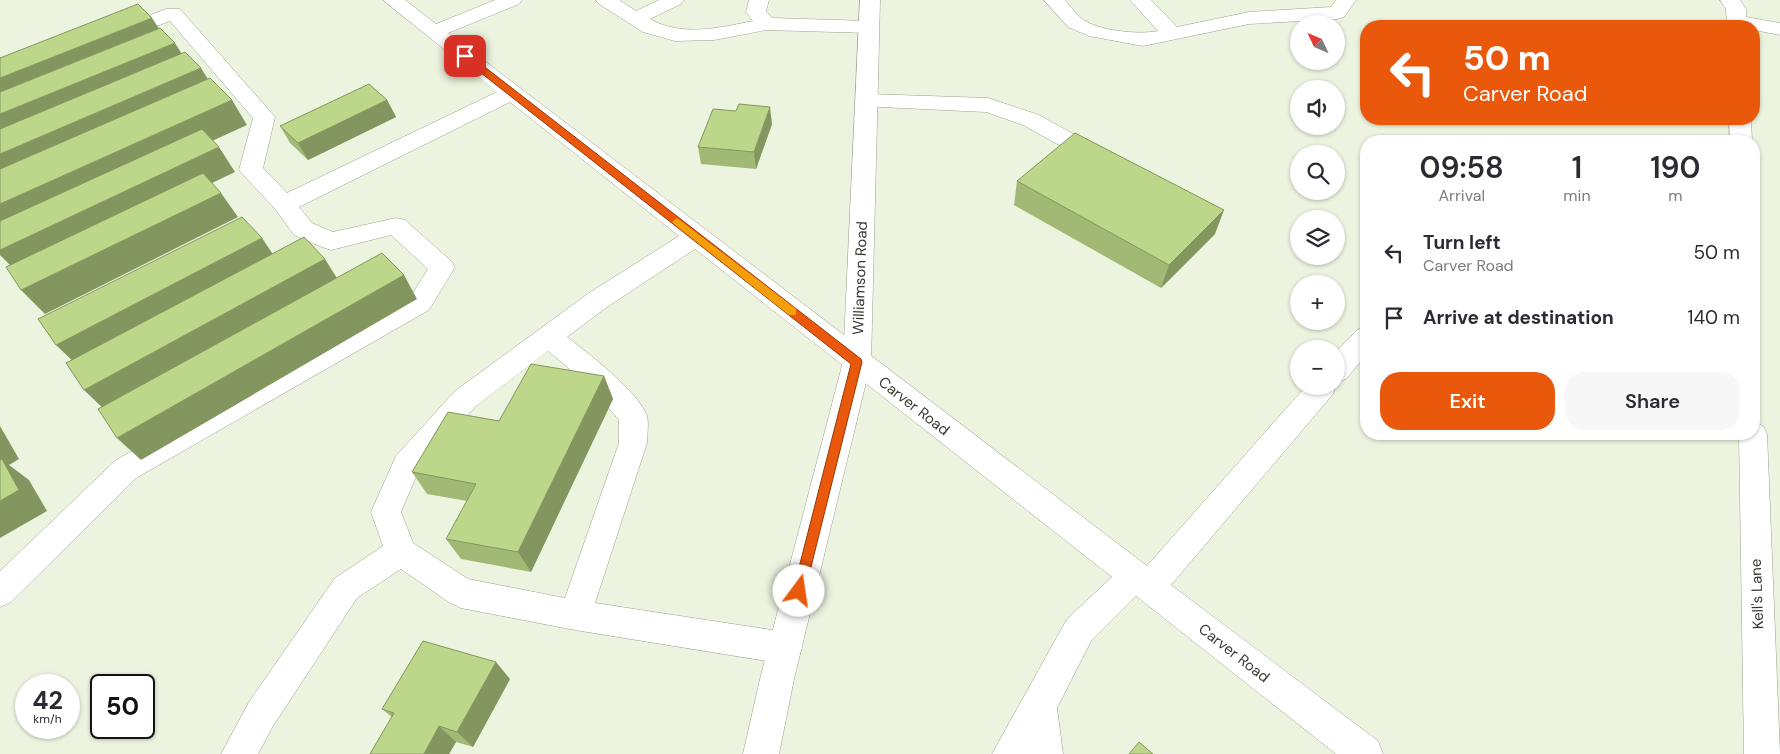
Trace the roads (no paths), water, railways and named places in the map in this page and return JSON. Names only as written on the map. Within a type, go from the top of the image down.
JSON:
[{"type":"street","name":"Carver Road","points":[[393,0],[857,362],[1365,754]]},
{"type":"street","points":[[434,32],[512,0]]},
{"type":"street","points":[[606,0],[661,32],[680,35],[711,33],[766,24],[869,27]]},
{"type":"street","points":[[637,18],[674,0]]},
{"type":"street","points":[[759,0],[756,12],[766,24]]},
{"type":"street","name":"Williamson Road","points":[[761,754],[785,648],[857,362],[870,0]]},
{"type":"street","points":[[1054,0],[1075,23],[1096,32],[1143,40],[1249,18],[1337,14],[1346,0]]},
{"type":"street","points":[[1140,0],[1172,34]]},
{"type":"street","points":[[1230,0],[1249,18]]},
{"type":"street","points":[[1730,0],[1736,9],[1736,20]]},
{"type":"street","points":[[0,592],[126,469],[420,303],[442,267],[396,226],[331,241],[303,229],[284,204],[251,170],[264,116],[174,13],[100,42]]},
{"type":"street","points":[[1760,27],[1780,29]]},
{"type":"street","points":[[284,204],[512,93]]},
{"type":"street","points":[[867,101],[988,105],[1031,120],[1067,140]]},
{"type":"street","points":[[696,237],[598,300],[465,399],[406,466],[386,512],[401,552],[461,593],[575,616],[785,648]]},
{"type":"street","points":[[549,337],[599,377],[633,418],[633,443],[575,616]]},
{"type":"street","points":[[1345,361],[1360,344]]},
{"type":"street","points":[[1010,754],[1039,706],[1079,630],[1142,582],[1315,395]]},
{"type":"street","name":"Kell's Lane","points":[[1752,440],[1762,754]]},
{"type":"street","points":[[238,754],[261,714],[346,588],[401,552]]},
{"type":"street","points":[[1039,706],[1045,754]]}]
